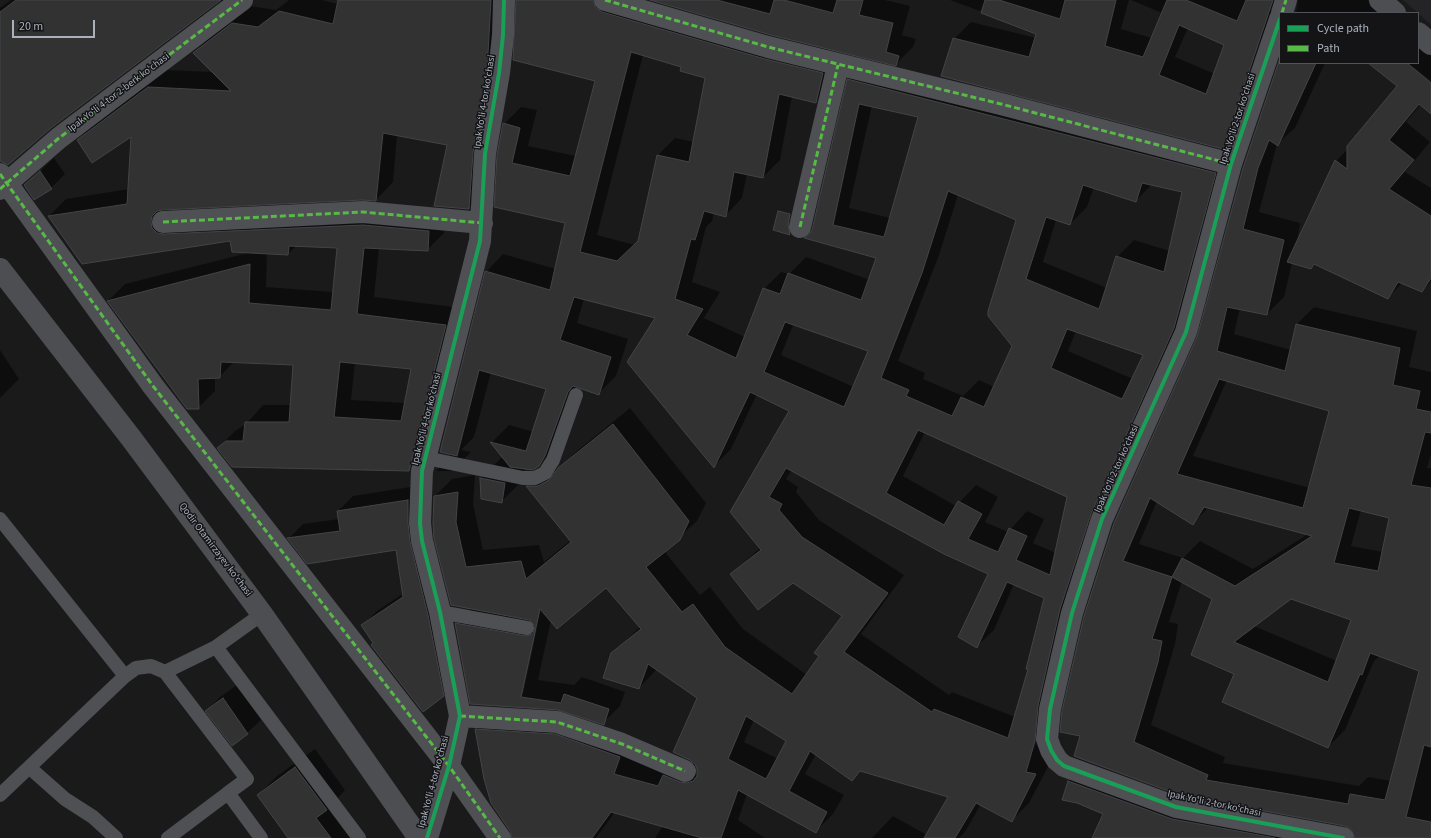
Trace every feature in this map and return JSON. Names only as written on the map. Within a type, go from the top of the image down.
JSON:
[{"type":"main road","points":[[1380,0],[1394,12]]},
{"type":"main road","points":[[1419,34],[1431,44]]},
{"type":"main road","name":"Qodir Otamirzayev koʻchasi","points":[[0,270],[131,438],[262,614],[420,838]]},
{"type":"street","name":"Ipak Yoʻli 4-tor 2-berk koʻchasi","points":[[2,182],[242,0]]},
{"type":"street","name":"Ipak Yoʻli 4-tor koʻchasi","points":[[427,838],[449,766],[460,716],[440,612],[420,523],[422,471],[480,241],[485,154],[499,73],[503,35],[504,0]]},
{"type":"street","points":[[605,0],[768,47],[1001,104],[1231,164]]},
{"type":"street","points":[[1282,12],[1286,0]]},
{"type":"street","name":"Ipak Yoʻli 2-tor koʻchasi","points":[[1279,22],[1231,164],[1186,332],[1102,519],[1072,613],[1050,709],[1047,739],[1057,760],[1064,766],[1176,807],[1343,838]]},
{"type":"street","points":[[800,227],[838,65]]},
{"type":"street","points":[[2,182],[153,386],[449,766],[500,838]]},
{"type":"street","points":[[163,222],[363,212],[482,223]]},
{"type":"street","points":[[460,716],[558,722],[622,744],[686,771]]},
{"type":"lane","points":[[426,458],[523,478],[535,478],[545,473],[553,460],[576,395]]},
{"type":"lane","points":[[0,519],[125,676]]},
{"type":"lane","points":[[440,612],[527,628]]},
{"type":"lane","points":[[165,672],[216,648],[262,614]]},
{"type":"lane","points":[[216,648],[359,838]]},
{"type":"lane","points":[[0,795],[125,676],[136,668],[151,666],[165,672],[247,779],[168,838]]},
{"type":"lane","points":[[30,768],[65,799],[92,817],[116,838]]},
{"type":"lane","points":[[228,793],[261,838]]},
{"type":"shaded area","points":[[1403,0],[1431,0],[1431,25],[1419,14],[1419,12],[1417,12]]},
{"type":"building","points":[[16,0],[221,0],[51,128],[8,165],[0,161],[0,12]]},
{"type":"building","points":[[338,0],[491,0],[487,71],[473,153],[469,209],[434,206],[447,145],[383,133],[376,201],[362,200],[162,210],[157,211],[152,216],[152,228],[157,233],[164,234],[363,225],[429,231],[428,251],[364,248],[357,314],[446,325],[409,471],[232,467],[217,448],[226,441],[243,441],[245,422],[289,422],[293,365],[221,362],[220,378],[198,379],[199,409],[187,409],[107,301],[250,264],[249,303],[331,310],[337,248],[289,246],[288,255],[232,252],[230,241],[82,264],[48,216],[127,204],[131,137],[92,163],[77,140],[148,87],[231,91],[193,53],[232,23],[258,27],[279,11],[333,24]],"holes":[[[340,362],[411,369],[401,421],[334,417]]]},
{"type":"building","points":[[516,0],[593,0],[596,8],[602,12],[765,59],[823,73],[816,103],[779,94],[763,178],[734,172],[726,217],[704,211],[695,240],[691,239],[675,299],[703,309],[687,335],[736,358],[763,288],[780,294],[788,273],[861,300],[876,258],[804,238],[809,235],[812,230],[847,79],[1216,173],[1174,328],[1091,514],[1060,609],[1038,706],[1035,741],[1026,772],[1036,774],[1012,822],[976,803],[955,838],[924,838],[948,797],[860,771],[852,781],[810,751],[789,791],[827,812],[816,833],[738,790],[721,838],[702,838],[611,812],[592,838],[512,838],[510,831],[491,803],[484,779],[475,729],[555,734],[620,757],[614,774],[658,786],[663,775],[680,782],[687,783],[693,781],[697,776],[695,764],[673,752],[697,698],[648,664],[639,689],[603,678],[611,653],[641,629],[606,588],[557,629],[540,609],[521,697],[561,703],[564,694],[609,709],[604,725],[558,710],[470,704],[455,623],[526,636],[533,634],[535,626],[529,620],[451,605],[434,539],[434,496],[458,492],[456,522],[466,567],[521,561],[526,579],[571,542],[526,486],[538,486],[549,480],[558,468],[613,424],[689,521],[680,540],[646,567],[682,612],[693,604],[725,647],[792,694],[819,656],[814,653],[842,616],[793,583],[758,610],[730,574],[761,550],[730,512],[789,411],[750,392],[714,468],[627,362],[655,318],[574,297],[560,340],[611,357],[599,395],[573,386],[568,392],[545,456],[539,466],[533,470],[510,467],[490,442],[526,451],[546,389],[479,370],[457,456],[440,452],[485,271],[550,290],[565,223],[494,207],[497,155],[503,123],[520,128],[512,163],[570,176],[595,81],[513,60]],"holes":[[[631,52],[681,67],[680,71],[705,78],[689,162],[657,155],[638,241],[617,261],[580,252]],[[859,104],[918,117],[884,237],[833,225]],[[1142,183],[1182,192],[1164,272],[1116,256],[1099,309],[1026,279],[1046,217],[1070,225],[1083,185],[1136,202]],[[948,191],[1016,220],[988,311],[988,316],[1012,346],[984,407],[961,397],[952,416],[906,396],[909,390],[881,378],[922,273]],[[785,322],[868,351],[844,407],[764,372]],[[1067,329],[1143,355],[1122,399],[1051,368]],[[918,430],[1067,497],[1050,575],[1016,560],[1027,536],[1009,528],[998,552],[968,539],[982,514],[958,501],[944,525],[886,493]],[[786,468],[944,554],[988,574],[958,637],[977,648],[1007,582],[1044,598],[1026,669],[1028,669],[1008,738],[934,709],[932,712],[844,652],[888,593],[802,537],[779,510],[782,504],[769,497]],[[746,716],[786,741],[766,779],[728,759]]]},
{"type":"building","points":[[650,0],[717,0],[770,14],[774,0],[784,0],[833,13],[837,0],[863,0],[859,15],[893,23],[886,52],[899,56],[896,66],[771,35]]},
{"type":"building","points":[[985,0],[999,0],[1060,19],[1065,0],[1116,0],[1105,46],[1143,57],[1167,0],[1186,0],[1237,21],[1246,0],[1273,0],[1223,149],[941,76],[953,38],[1029,57],[1036,34],[981,13]],"holes":[[[1179,25],[1224,45],[1206,94],[1159,75]]]},
{"type":"building","points":[[1279,61],[1279,64],[1316,64],[1278,146],[1269,140],[1258,168],[1243,229],[1284,240],[1267,315],[1227,307],[1217,351],[1285,371],[1296,324],[1400,348],[1393,385],[1420,391],[1416,409],[1431,412],[1431,433],[1425,432],[1411,485],[1431,488],[1431,747],[1424,745],[1406,817],[1431,822],[1431,838],[1355,838],[1351,829],[1345,826],[1179,795],[1074,756],[1080,736],[1060,732],[1062,711],[1084,616],[1114,523],[1197,337],[1243,168]],"holes":[[[1219,379],[1329,411],[1303,508],[1177,474]],[[1150,498],[1193,525],[1204,507],[1312,536],[1235,586],[1182,558],[1172,577],[1123,561]],[[1349,508],[1389,518],[1378,571],[1334,563]],[[1172,577],[1212,599],[1191,655],[1234,674],[1222,702],[1328,748],[1360,674],[1362,675],[1370,653],[1419,671],[1385,800],[1350,794],[1348,804],[1206,780],[1208,775],[1134,742],[1158,662],[1162,641],[1152,639]],[[1291,599],[1351,620],[1328,682],[1234,642]]]},
{"type":"building","points":[[1369,64],[1408,64],[1431,83],[1431,114],[1419,104],[1389,140],[1414,160],[1389,189],[1431,216],[1431,278],[1422,292],[1398,282],[1388,299],[1314,264],[1311,269],[1287,262],[1335,160],[1347,169],[1347,146],[1397,86]]},
{"type":"building","points":[[40,171],[52,189],[34,200],[24,185]]},
{"type":"building","points":[[778,211],[790,214],[788,225],[790,235],[773,230]]},
{"type":"building","points":[[480,478],[505,483],[502,503],[481,499]]},
{"type":"building","points":[[408,500],[410,542],[428,615],[444,696],[423,712],[371,645],[373,643],[361,625],[403,597],[396,550],[307,564],[287,538],[340,531],[337,511]]},
{"type":"building","points":[[223,698],[248,734],[232,746],[205,711]]},
{"type":"building","points":[[295,767],[327,810],[316,818],[331,838],[288,838],[257,795]]},
{"type":"building","points":[[1068,781],[1172,819],[1275,838],[1092,838],[1103,814],[1077,803],[1062,800]]},
{"type":"marked path","points":[[0,189],[59,138],[242,0]]},
{"type":"marked path","points":[[605,0],[768,47],[1001,104],[1231,164]]},
{"type":"marked path","points":[[1282,12],[1286,0]]},
{"type":"marked path","points":[[800,227],[838,65]]},
{"type":"marked path","points":[[0,174],[153,386],[449,766],[500,838]]},
{"type":"marked path","points":[[163,222],[363,212],[482,223]]},
{"type":"marked path","points":[[460,716],[557,722],[622,744],[685,771]]},
{"type":"cycle path","points":[[427,838],[449,766],[460,716],[440,612],[422,541],[420,523],[422,471],[480,241],[485,154],[499,73],[503,35],[504,0]]},
{"type":"cycle path","points":[[1279,22],[1231,164],[1186,332],[1102,519],[1072,613],[1050,709],[1047,739],[1057,760],[1064,766],[1176,807],[1343,838]]}]
